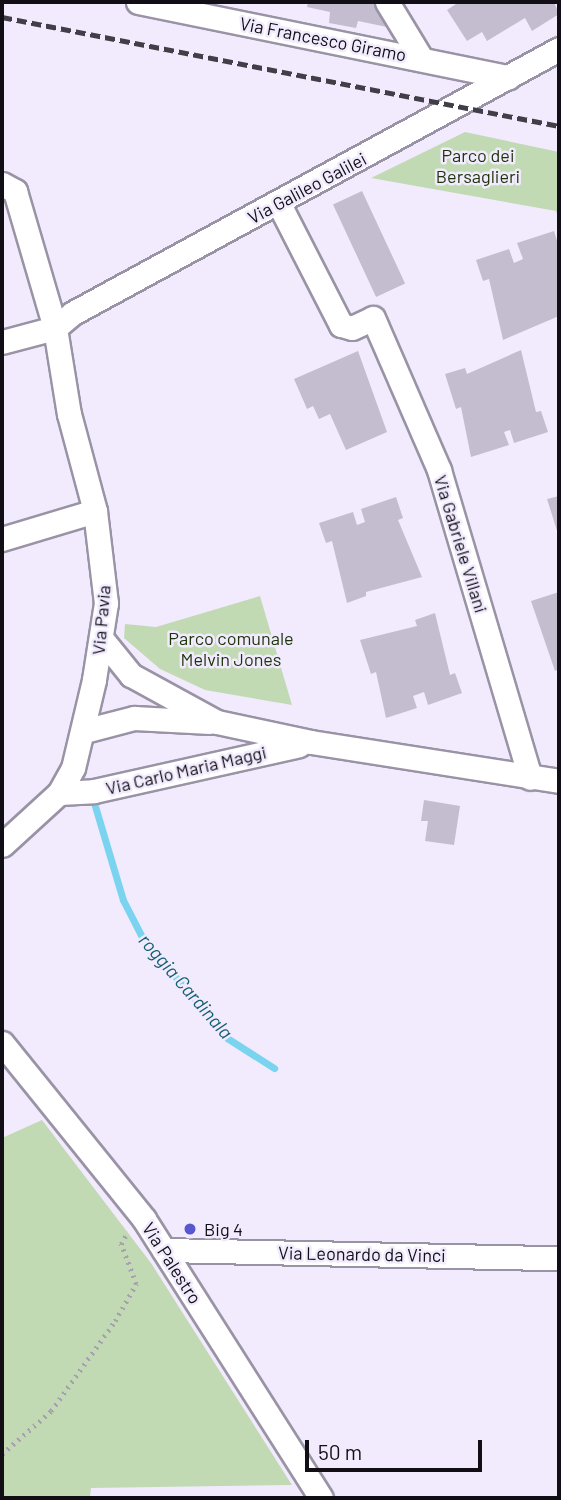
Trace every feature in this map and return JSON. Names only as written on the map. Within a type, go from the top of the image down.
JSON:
[{"type":"street","name":"Via Francesco Giramo","points":[[138,2],[166,5],[508,77]]},
{"type":"street","points":[[387,2],[421,58]]},
{"type":"street","name":"Via Galileo Galilei","points":[[55,328],[73,313],[279,204],[559,49]]},
{"type":"street","name":"Via Pavia","points":[[2,845],[59,793],[73,768],[84,731],[101,638],[105,573],[95,512],[69,414],[55,328],[15,191],[5,184]]},
{"type":"street","name":"Via Gabriele Villani","points":[[279,204],[341,325],[352,328],[373,317],[439,470],[530,778]]},
{"type":"street","points":[[2,342],[55,328]]},
{"type":"street","points":[[2,539],[95,512]]},
{"type":"street","name":"Via Carlo Maria Maggi","points":[[101,638],[131,675],[217,722]]},
{"type":"street","name":"Via Carlo Maria Maggi","points":[[84,731],[134,718],[217,722],[312,742],[559,781]]},
{"type":"street","name":"Via Carlo Maria Maggi","points":[[59,793],[94,791],[212,761],[312,742]]},
{"type":"street","name":"Via Palestro","points":[[2,1043],[144,1219],[321,1498]]},
{"type":"street","name":"Via Leonardo da Vinci","points":[[164,1250],[559,1258]]},
{"type":"path","points":[[2,1454],[51,1412],[116,1321],[136,1284],[121,1244],[144,1219]]},
{"type":"green space","name":"Parco dei Bersaglieri","points":[[465,132],[559,152],[559,221],[556,211],[371,178]]},
{"type":"green space","name":"Parco comunale Melvin Jones","points":[[260,596],[292,705],[205,690],[160,669],[124,638],[125,624],[156,627]]},
{"type":"green space","points":[[42,1120],[151,1263],[292,1485],[91,1488],[90,1498],[2,1498],[2,1138]]},
{"type":"building","points":[[308,2],[378,2],[390,20],[387,27],[358,21],[356,28],[329,23],[330,12],[307,7]]},
{"type":"building","points":[[459,2],[554,2],[559,14],[532,31],[525,18],[487,41],[482,32],[467,41],[447,10]]},
{"type":"building","points":[[362,191],[405,283],[376,297],[333,205]]},
{"type":"building","points":[[554,231],[559,247],[559,316],[503,340],[489,279],[483,281],[476,260],[509,249],[514,263],[523,259],[517,243]]},
{"type":"building","points":[[521,350],[536,412],[541,411],[548,432],[514,443],[510,430],[504,432],[509,445],[471,457],[461,407],[456,409],[445,374],[465,368],[467,374]]},
{"type":"building","points":[[358,351],[387,432],[346,450],[330,414],[319,419],[313,406],[307,409],[294,379]]},
{"type":"building","points":[[559,496],[559,537],[547,499]]},
{"type":"building","points":[[396,497],[403,518],[398,520],[422,577],[366,592],[366,596],[347,603],[332,541],[326,543],[319,523],[353,512],[357,525],[365,522],[361,509]]},
{"type":"building","points":[[559,592],[559,669],[555,671],[531,601]]},
{"type":"building","points":[[435,613],[450,675],[455,673],[462,693],[428,705],[424,692],[413,696],[417,708],[386,718],[376,672],[371,674],[360,640],[417,626],[415,620]]},
{"type":"building","points":[[424,800],[460,806],[454,845],[425,841],[428,821],[421,821]]},
{"type":"waterway","name":"roggia Cardinala","points":[[95,806],[123,900],[142,937],[227,1038],[274,1068]]},
{"type":"railway","points":[[2,17],[559,126]]},
{"type":"place","name":"Big 4","points":[[190,1229]]}]
